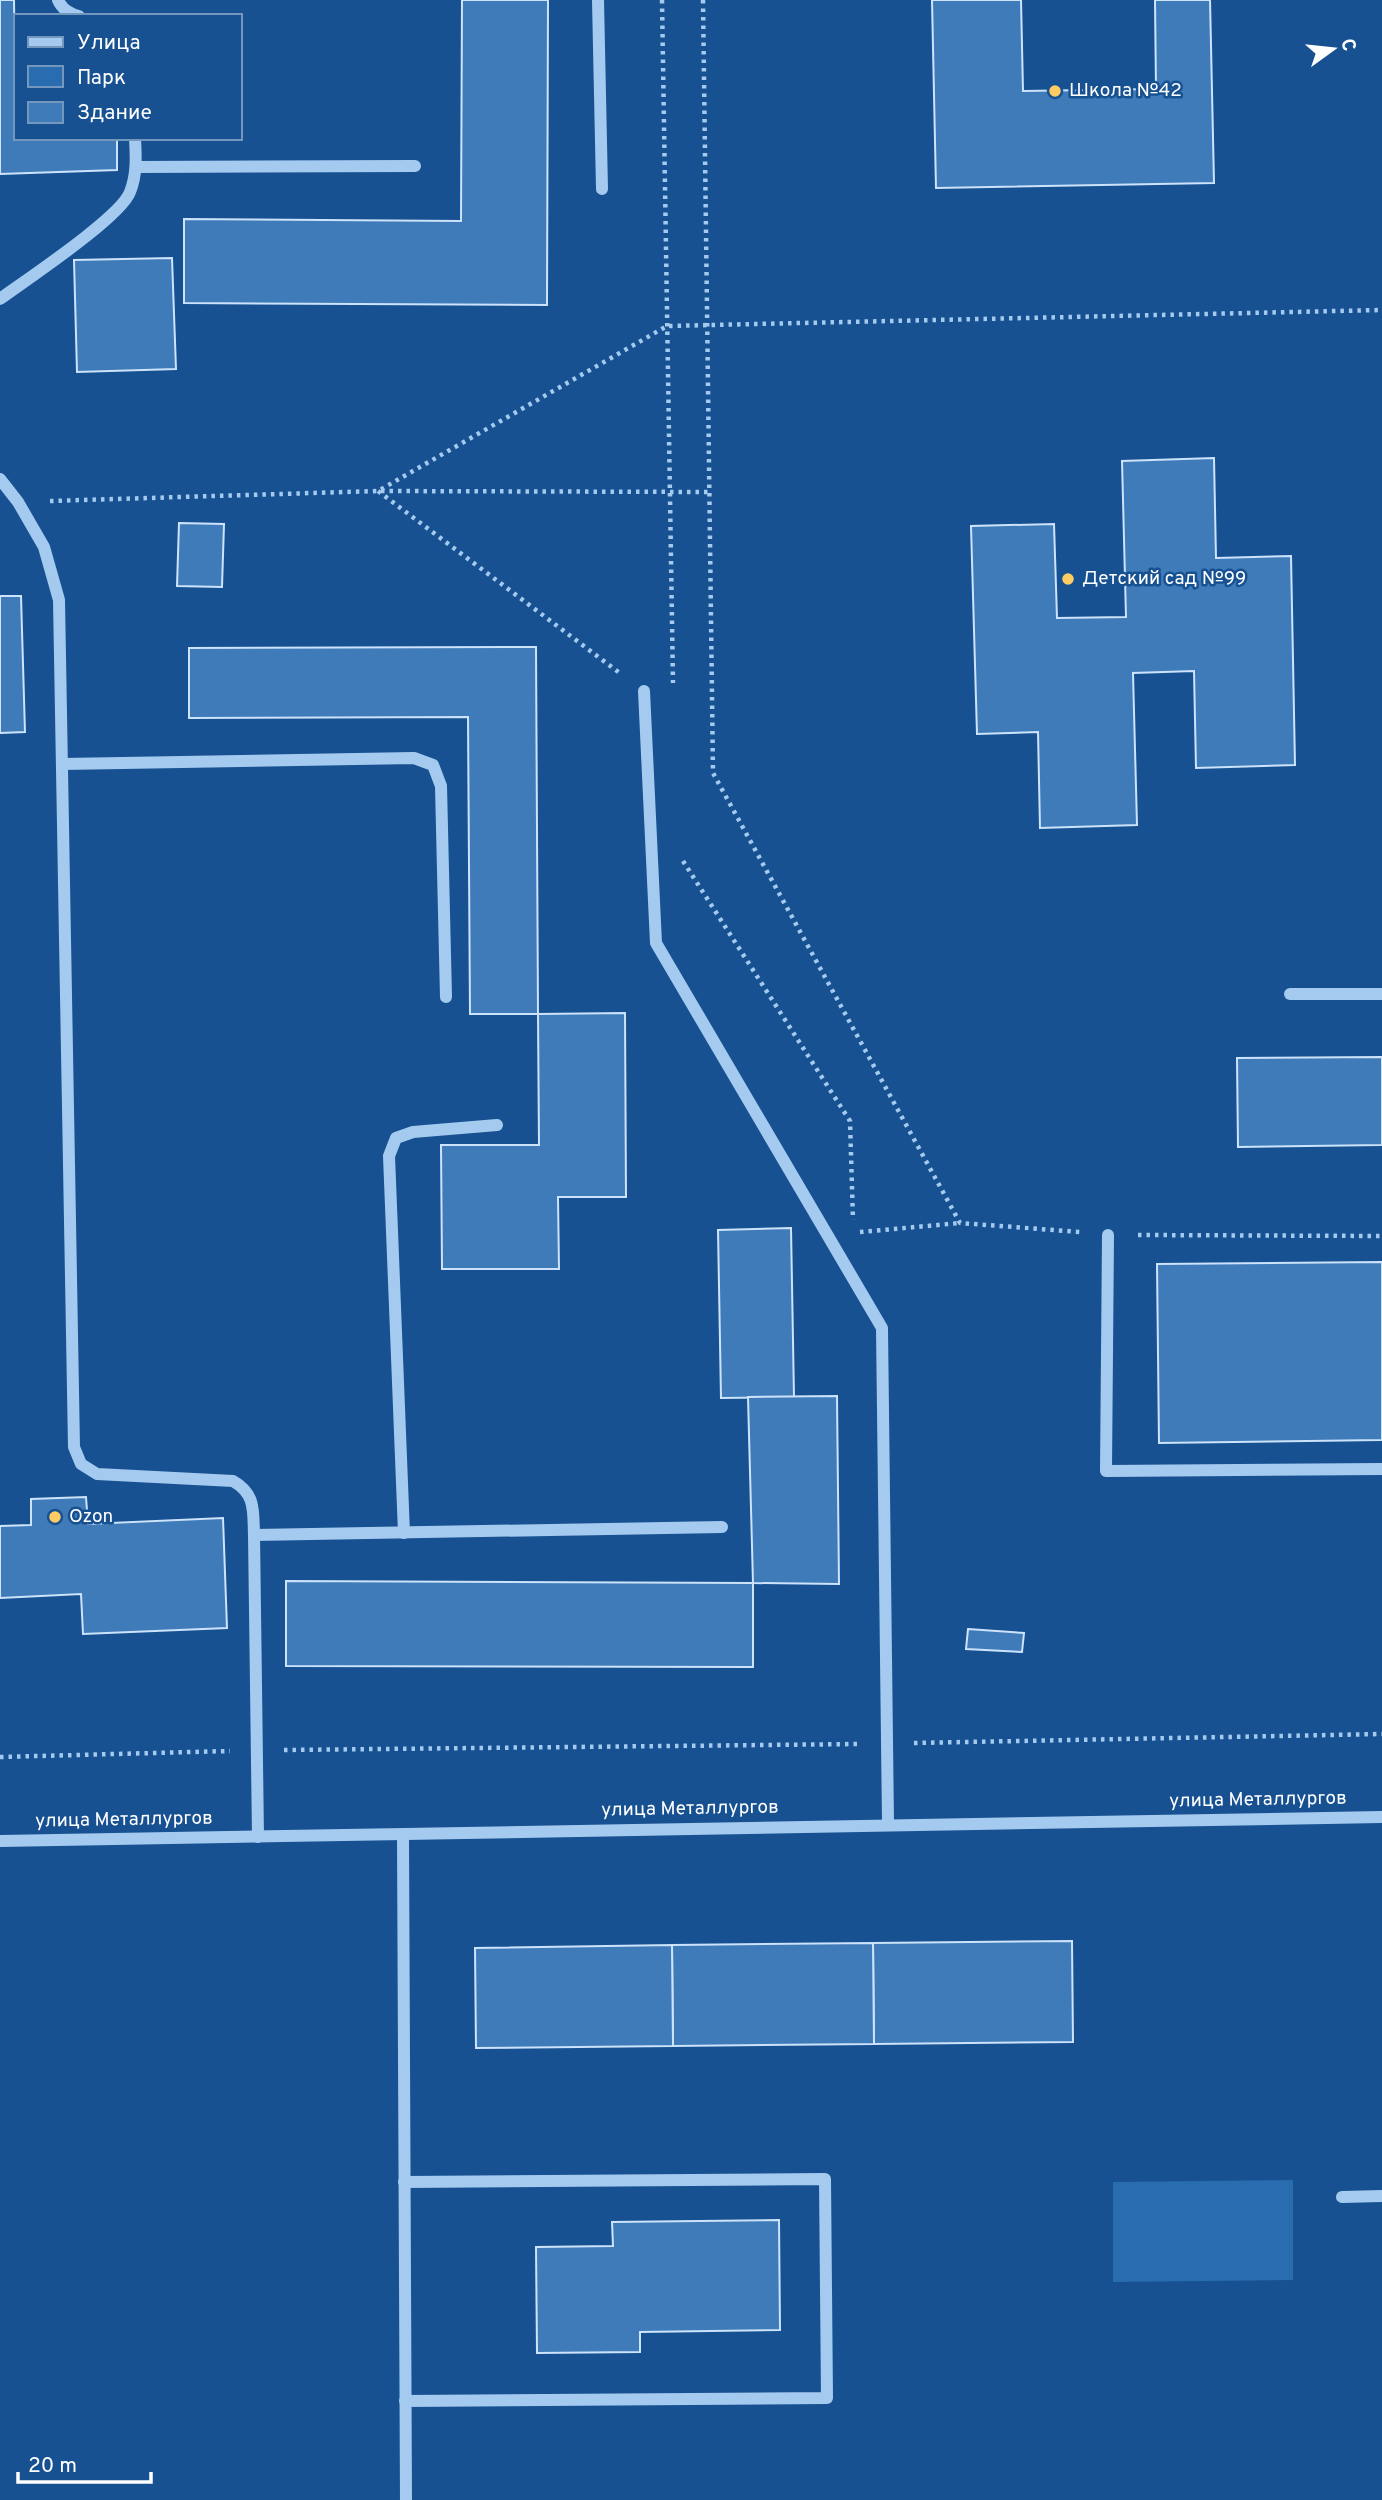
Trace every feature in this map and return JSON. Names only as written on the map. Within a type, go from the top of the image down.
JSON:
[{"type":"street","points":[[58,0],[72,14]]},
{"type":"street","points":[[598,0],[603,189]]},
{"type":"street","points":[[0,299],[115,214],[130,194],[136,167],[135,140]]},
{"type":"street","points":[[136,167],[415,166]]},
{"type":"street","points":[[0,479],[18,502],[44,547],[59,600],[74,1447],[81,1464],[97,1474],[233,1481],[245,1488],[253,1503],[258,1838]]},
{"type":"street","points":[[644,691],[656,943],[882,1328],[888,1824]]},
{"type":"street","points":[[63,764],[414,758],[433,765],[441,786],[446,997]]},
{"type":"street","points":[[1290,994],[1382,994]]},
{"type":"street","points":[[404,1533],[389,1156],[396,1138],[413,1132],[497,1125]]},
{"type":"street","points":[[1108,1235],[1106,1471],[1382,1469]]},
{"type":"street","points":[[254,1535],[722,1527]]},
{"type":"street","name":"улица Металлургов","points":[[0,1841],[1382,1817]]},
{"type":"street","points":[[403,1836],[406,2500]]},
{"type":"street","points":[[404,2182],[825,2179],[827,2385],[827,2398],[405,2401]]},
{"type":"street","points":[[1342,2197],[1382,2196]]},
{"type":"path","points":[[662,0],[673,685]]},
{"type":"path","points":[[703,0],[713,773],[960,1223]]},
{"type":"path","points":[[378,491],[667,326],[1382,310]]},
{"type":"path","points":[[378,491],[644,691]]},
{"type":"path","points":[[18,502],[378,491],[709,492]]},
{"type":"path","points":[[676,850],[850,1121],[854,1233],[960,1223],[1108,1235],[1382,1236]]},
{"type":"path","points":[[0,1757],[257,1750],[887,1744],[1382,1734]]},
{"type":"green space","points":[[1293,2180],[1293,2280],[1113,2282],[1113,2182]]},
{"type":"building","points":[[0,0],[14,0],[14,140],[117,140],[117,170],[0,174]]},
{"type":"building","points":[[462,0],[548,0],[547,305],[184,303],[184,219],[461,221]]},
{"type":"building","points":[[932,0],[1021,0],[1023,91],[1156,89],[1155,0],[1210,0],[1214,183],[936,188]]},
{"type":"building","points":[[172,258],[176,369],[77,372],[74,260]]},
{"type":"building","points":[[1214,458],[1216,558],[1291,556],[1295,765],[1196,768],[1194,671],[1133,673],[1137,825],[1040,828],[1038,732],[977,734],[971,526],[1054,524],[1057,618],[1126,617],[1122,461]]},
{"type":"building","points":[[179,523],[224,524],[222,587],[177,586]]},
{"type":"building","points":[[0,596],[21,596],[25,732],[0,733]]},
{"type":"building","points":[[536,647],[538,1014],[470,1014],[468,717],[189,718],[189,648]]},
{"type":"building","points":[[625,1013],[626,1197],[558,1197],[559,1269],[442,1269],[441,1145],[539,1145],[538,1014]]},
{"type":"building","points":[[1382,1057],[1382,1145],[1238,1147],[1237,1058]]},
{"type":"building","points":[[791,1228],[794,1397],[721,1398],[718,1230]]},
{"type":"building","points":[[1382,1262],[1382,1440],[1159,1443],[1157,1264]]},
{"type":"building","points":[[837,1396],[839,1584],[753,1583],[748,1397]]},
{"type":"building","points":[[86,1497],[88,1524],[223,1518],[227,1628],[83,1634],[81,1594],[0,1598],[0,1526],[31,1525],[31,1499]]},
{"type":"building","points":[[286,1581],[753,1583],[753,1667],[286,1666]]},
{"type":"building","points":[[968,1629],[1024,1633],[1022,1652],[966,1649]]},
{"type":"building","points":[[1072,1941],[1073,2042],[874,2044],[873,1943]]},
{"type":"building","points":[[873,1943],[874,2044],[673,2046],[672,1945]]},
{"type":"building","points":[[672,1945],[673,2046],[476,2048],[475,1948]]},
{"type":"building","points":[[779,2220],[780,2330],[640,2332],[640,2352],[537,2353],[536,2247],[613,2246],[612,2222]]},
{"type":"place","name":"Школа №42","points":[[1055,91]]},
{"type":"place","name":"Детский сад №99","points":[[1068,579]]},
{"type":"place","name":"Ozon","points":[[55,1517]]}]
